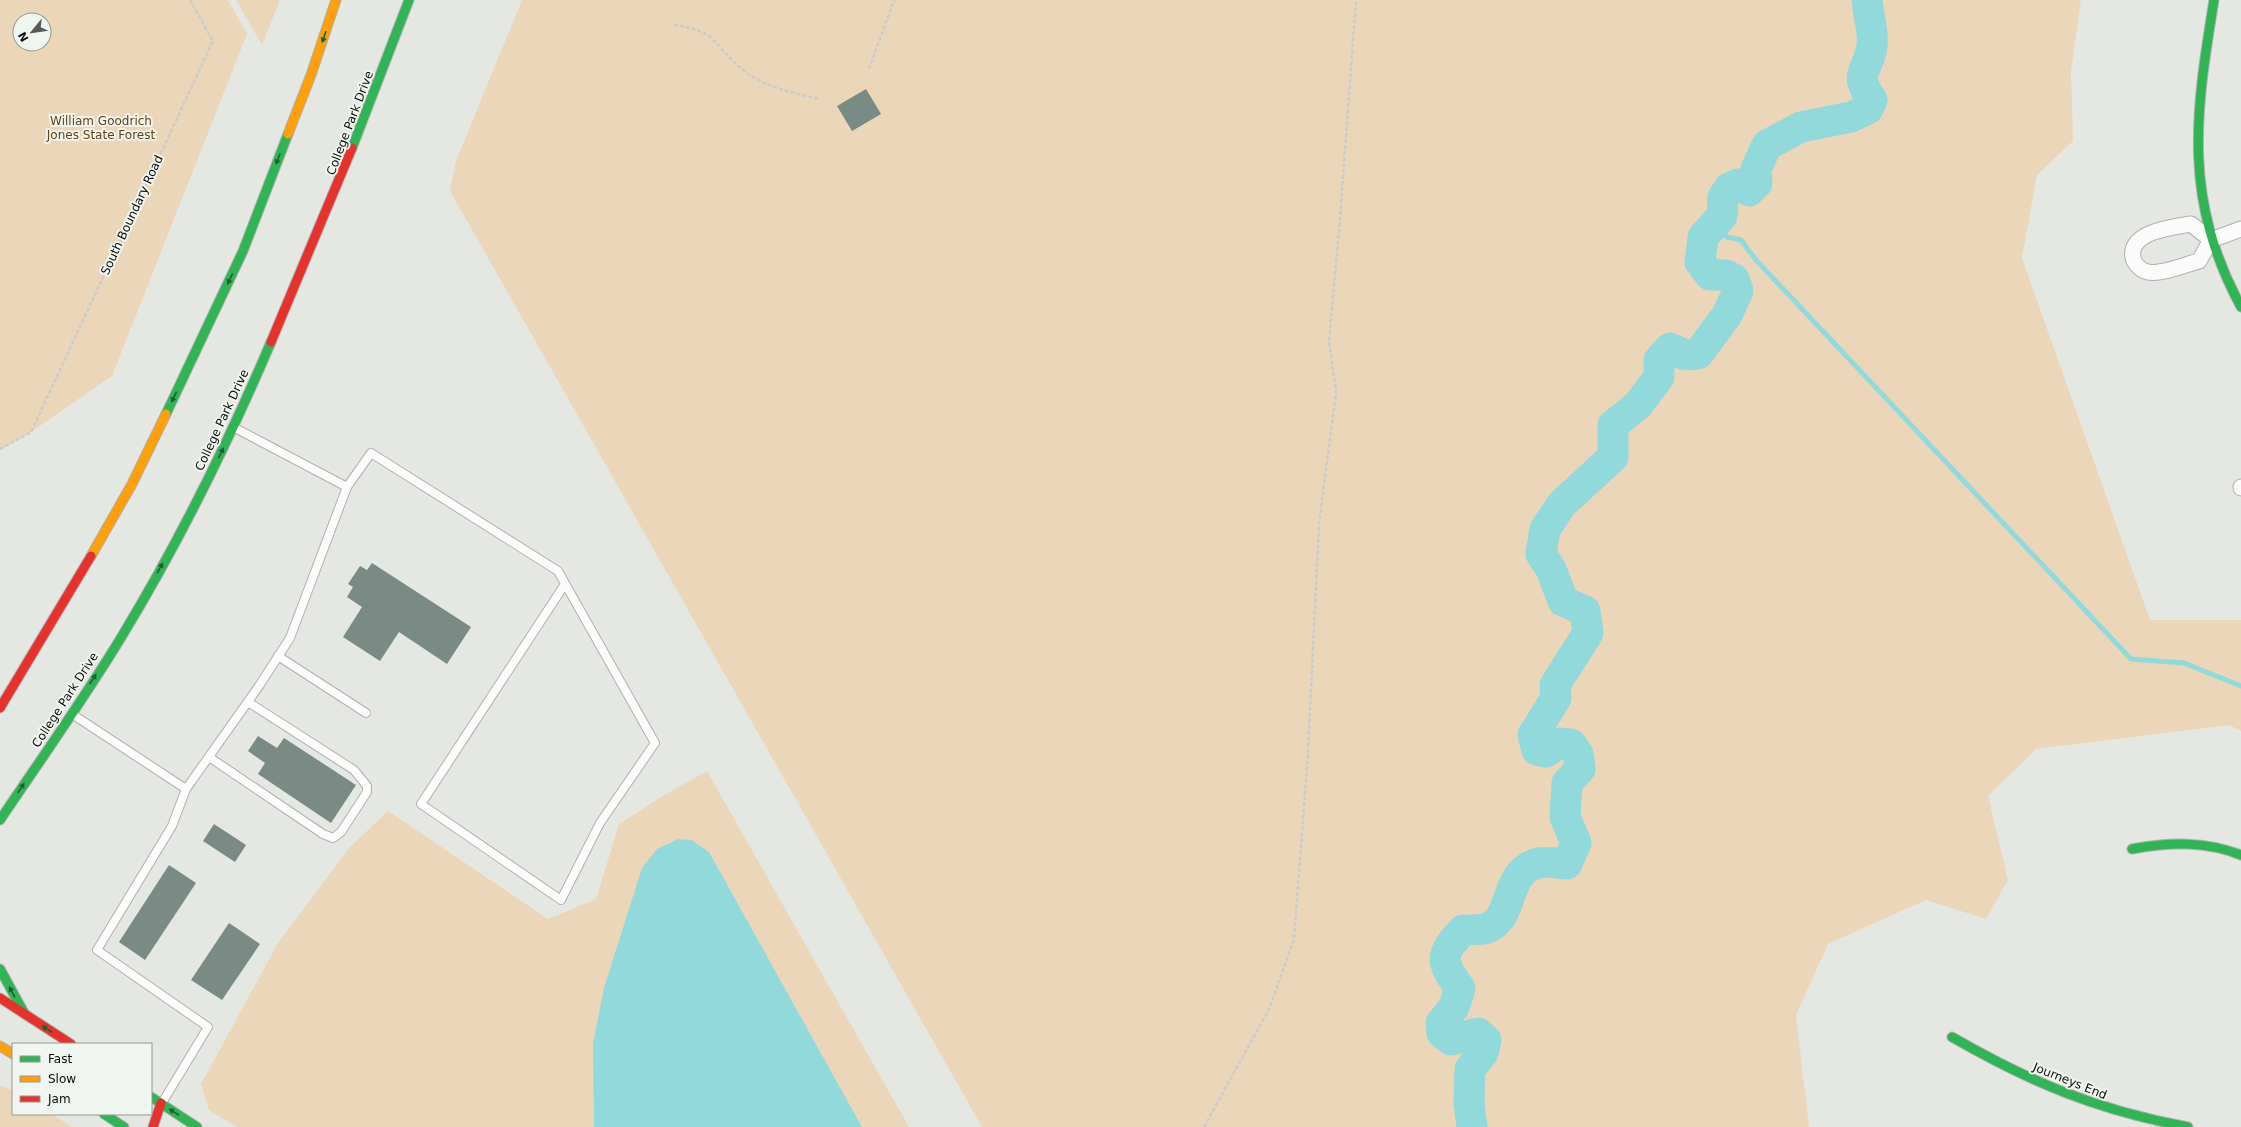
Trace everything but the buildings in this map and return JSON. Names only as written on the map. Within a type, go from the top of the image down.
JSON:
[{"type":"main road","points":[[0,708],[50,627],[132,484],[210,323],[246,244],[311,75],[336,0]]},
{"type":"main road","name":"College Park Drive","points":[[0,820],[122,636],[198,499],[233,427],[337,188],[408,0]]},
{"type":"main road","points":[[2214,0],[2198,117],[2198,147],[2201,183],[2211,240],[2220,267],[2241,307]]},
{"type":"main road","points":[[2132,849],[2174,843],[2195,844],[2231,851],[2241,855]]},
{"type":"main road","points":[[0,969],[24,1013]]},
{"type":"main road","points":[[0,998],[69,1043]]},
{"type":"main road","name":"Journeys End","points":[[1952,1037],[2013,1070],[2088,1103],[2150,1120],[2188,1127]]},
{"type":"main road","points":[[0,1046],[12,1053]]},
{"type":"main road","points":[[152,1097],[197,1127]]},
{"type":"main road","points":[[153,1127],[161,1103]]},
{"type":"main road","points":[[106,1115],[124,1127]]},
{"type":"street","points":[[2211,240],[2191,224],[2164,229],[2144,236],[2138,241],[2134,248],[2133,255],[2135,263],[2141,269],[2156,272],[2199,261],[2211,240],[2241,229]]},
{"type":"lane","points":[[233,427],[347,487]]},
{"type":"lane","points":[[161,1103],[208,1027],[97,950],[172,826],[186,789],[248,702],[290,638],[347,487],[371,453],[558,571],[655,743],[600,823],[561,900],[421,804],[565,584]]},
{"type":"lane","points":[[278,656],[366,713]]},
{"type":"lane","points":[[209,757],[323,834],[333,838],[341,832],[367,792],[367,786],[364,781],[354,770],[248,702]]},
{"type":"lane","points":[[70,714],[186,789]]},
{"type":"path","name":"South Boundary Road","points":[[0,449],[31,432],[213,41],[190,0]]},
{"type":"path","points":[[869,69],[894,0]]},
{"type":"path","points":[[1204,1127],[1269,1009],[1294,939],[1308,753],[1319,524],[1336,392],[1329,342],[1340,218],[1356,0]]},
{"type":"path","points":[[674,24],[691,28],[708,36],[726,56],[748,74],[771,86],[819,99]]},
{"type":"green space","name":"William Goodrich Jones State Forest","points":[[0,0],[228,0],[247,34],[112,376],[31,432],[0,450]]},
{"type":"green space","points":[[236,0],[280,0],[262,45]]},
{"type":"green space","points":[[522,0],[2081,0],[2071,72],[2073,141],[2037,175],[2022,258],[2150,620],[2241,620],[2241,731],[2229,725],[2036,749],[1988,796],[2008,880],[1986,919],[1926,900],[1828,944],[1796,1015],[1809,1127],[982,1127],[450,191],[456,161]]},
{"type":"green space","points":[[707,771],[909,1127],[237,1127],[209,1110],[201,1084],[278,943],[350,847],[388,811],[548,919],[596,899],[619,824],[661,797]]},
{"type":"green space","points":[[0,1085],[12,1091],[12,1115],[54,1115],[72,1127],[0,1127]]},
{"type":"water","points":[[678,839],[691,840],[709,852],[862,1127],[594,1127],[593,1044],[604,988],[642,868],[657,849]]},
{"type":"waterway","points":[[1472,1127],[1469,1103],[1470,1069],[1483,1053],[1486,1040],[1478,1033],[1451,1040],[1442,1033],[1441,1023],[1454,1007],[1460,988],[1453,979],[1446,965],[1445,958],[1447,952],[1455,938],[1463,930],[1485,929],[1495,924],[1506,906],[1519,875],[1527,868],[1542,862],[1567,864],[1576,843],[1565,817],[1567,783],[1580,769],[1578,754],[1571,744],[1559,743],[1546,752],[1537,750],[1533,735],[1556,698],[1555,685],[1588,633],[1585,611],[1563,601],[1551,569],[1541,554],[1545,529],[1562,504],[1613,457],[1613,425],[1638,405],[1659,377],[1659,360],[1670,348],[1685,355],[1698,354],[1727,315],[1738,291],[1734,279],[1726,275],[1710,275],[1700,262],[1703,237],[1722,216],[1723,197],[1729,188],[1738,184],[1749,191],[1757,183],[1756,169],[1767,145],[1801,127],[1851,117],[1868,109],[1872,100],[1866,91],[1862,78],[1872,46],[1872,30],[1867,0]]},
{"type":"waterway","points":[[1715,223],[1727,237],[1741,240],[1756,260],[2131,659],[2184,663],[2241,686]]},
{"type":"traffic: fast","points":[[352,148],[409,0]]},
{"type":"traffic: fast","points":[[2214,0],[2207,42],[2199,120],[2199,156],[2202,193],[2210,230],[2222,268],[2241,307]]},
{"type":"traffic: fast","points":[[166,414],[243,251],[288,134]]},
{"type":"traffic: fast","points":[[0,820],[93,683],[143,601],[202,492],[238,417],[271,342]]},
{"type":"traffic: fast","points":[[2132,849],[2160,845],[2187,844],[2214,847],[2241,855]]},
{"type":"traffic: fast","points":[[0,969],[24,1013]]},
{"type":"traffic: fast","points":[[1952,1037],[2010,1068],[2066,1093],[2124,1112],[2188,1127]]},
{"type":"traffic: fast","points":[[152,1098],[197,1127]]},
{"type":"traffic: fast","points":[[106,1115],[124,1127]]},
{"type":"traffic: slow","points":[[288,134],[311,75],[336,0]]},
{"type":"traffic: slow","points":[[91,556],[132,484],[166,414]]},
{"type":"traffic: slow","points":[[0,1046],[12,1053]]},
{"type":"traffic: jam","points":[[271,342],[352,148]]},
{"type":"traffic: jam","points":[[0,708],[91,556]]},
{"type":"traffic: jam","points":[[0,998],[69,1043]]},
{"type":"traffic: jam","points":[[153,1127],[161,1103]]}]
